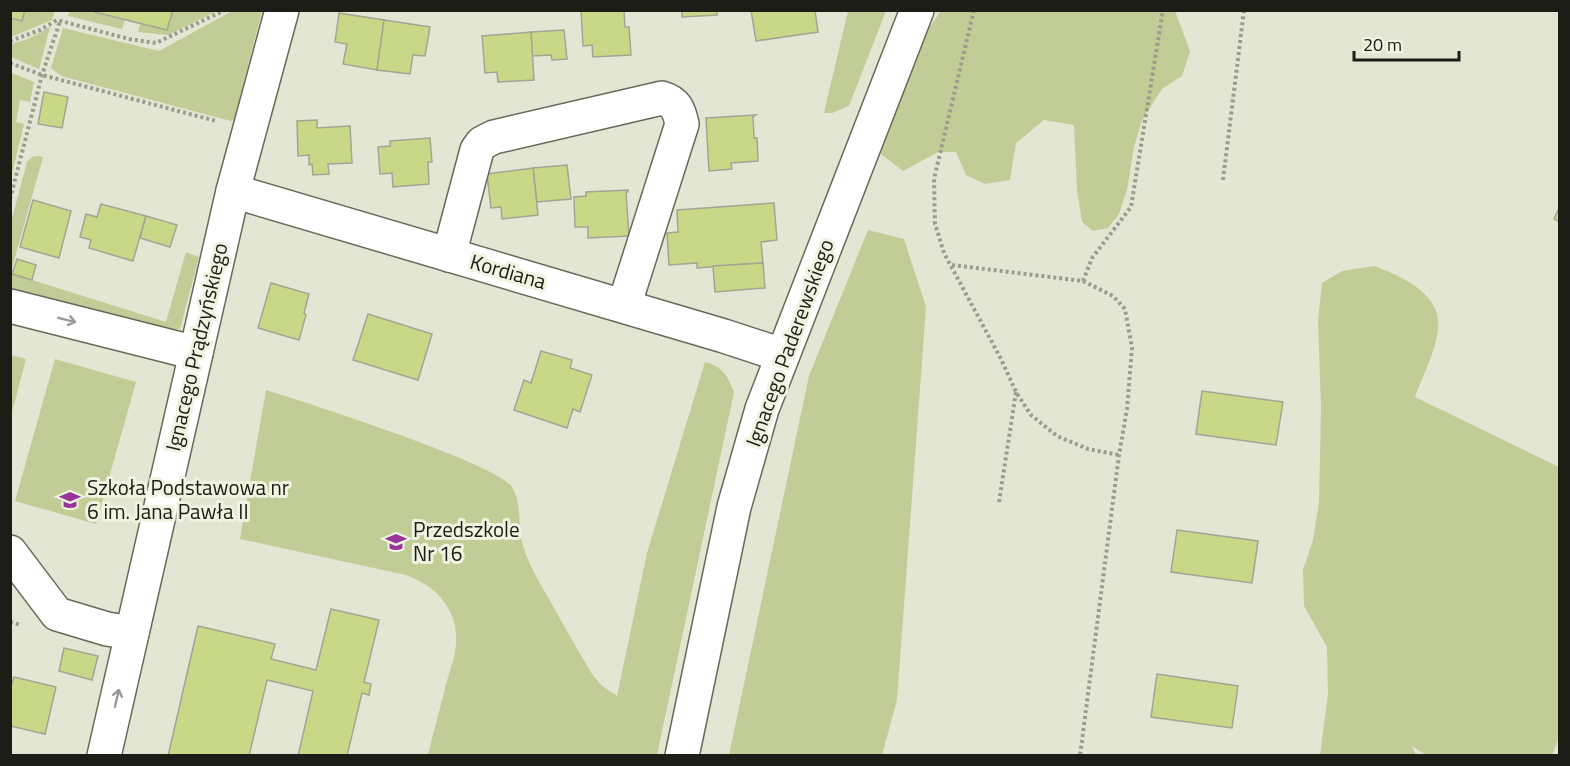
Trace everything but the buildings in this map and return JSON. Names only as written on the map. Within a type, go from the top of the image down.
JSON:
[{"type":"street","name":"Ignacego Prądzyńskiego","points":[[104,756],[233,191],[282,10]]},
{"type":"street","name":"Ignacego Paderewskiego","points":[[682,756],[734,507],[762,409],[917,10]]},
{"type":"street","points":[[449,255],[477,150],[482,143],[494,137],[662,98],[672,101],[679,110],[682,124],[624,306]]},
{"type":"street","name":"Kordiana","points":[[233,191],[782,355]]},
{"type":"street","points":[[10,306],[196,353]]},
{"type":"street","points":[[10,552],[57,614],[132,633]]},
{"type":"path","points":[[10,41],[40,30],[57,20],[129,39],[156,43],[225,10]]},
{"type":"path","points":[[974,10],[934,179],[935,224],[944,253],[1001,359],[1016,392],[1031,415],[1057,436],[1088,448],[1119,454]]},
{"type":"path","points":[[1083,281],[1092,258],[1131,207],[1163,10]]},
{"type":"path","points":[[1223,180],[1244,10]]},
{"type":"path","points":[[10,199],[42,75],[60,21]]},
{"type":"path","points":[[10,63],[42,75],[226,124]]},
{"type":"path","points":[[952,265],[1083,281],[1113,296],[1125,309],[1132,348],[1127,409],[1119,454],[1080,756]]},
{"type":"path","points":[[999,502],[1016,392]]},
{"type":"green space","points":[[234,10],[262,11],[234,120],[231,121],[61,76],[51,68],[63,28],[159,51]]},
{"type":"green space","points":[[25,11],[55,11],[52,20],[11,37],[10,18],[22,21]]},
{"type":"green space","points":[[70,11],[86,11],[125,20],[122,29],[68,16]]},
{"type":"green space","points":[[173,11],[217,11],[168,35],[138,32],[140,24],[167,30]]},
{"type":"green space","points":[[848,11],[886,11],[849,106],[832,113],[824,113]]},
{"type":"green space","points":[[941,11],[1175,11],[1190,51],[1182,76],[1162,89],[1142,120],[1134,147],[1127,190],[1119,214],[1108,228],[1093,231],[1082,222],[1077,190],[1074,125],[1044,120],[1016,143],[1010,180],[985,184],[966,175],[956,152],[938,152],[903,171],[882,155],[868,137],[886,89]]},
{"type":"green space","points":[[50,27],[39,69],[11,57],[11,44],[28,39]]},
{"type":"green space","points":[[11,73],[34,82],[30,102],[20,100],[16,122],[24,124],[11,178]]},
{"type":"green space","points":[[32,157],[43,157],[11,272],[11,222],[27,162]]},
{"type":"green space","points":[[868,230],[904,239],[926,307],[897,700],[882,755],[729,755],[809,376]]},
{"type":"green space","points":[[186,252],[199,257],[180,329],[165,331],[11,292],[10,273],[166,322]]},
{"type":"green space","points":[[1374,266],[1418,288],[1434,306],[1438,317],[1434,347],[1415,397],[1559,467],[1560,735],[1552,755],[1426,755],[1412,746],[1416,755],[1320,755],[1328,694],[1327,647],[1304,606],[1303,570],[1313,540],[1319,503],[1321,407],[1318,321],[1322,283],[1342,271]]},
{"type":"green space","points":[[10,355],[26,359],[11,416]]},
{"type":"green space","points":[[55,359],[136,382],[96,524],[15,501]]},
{"type":"green space","points":[[705,362],[724,373],[734,392],[657,755],[428,755],[456,644],[454,620],[443,600],[426,585],[406,575],[240,539],[266,390],[438,449],[499,477],[512,487],[518,502],[522,542],[532,569],[592,674],[602,686],[617,696],[647,553]]},
{"type":"place","name":"Szkoła Podstawowa nr 6 im. Jana Pawła II","points":[[70,500]]},
{"type":"place","name":"Przedszkole Nr 16","points":[[396,542]]}]
